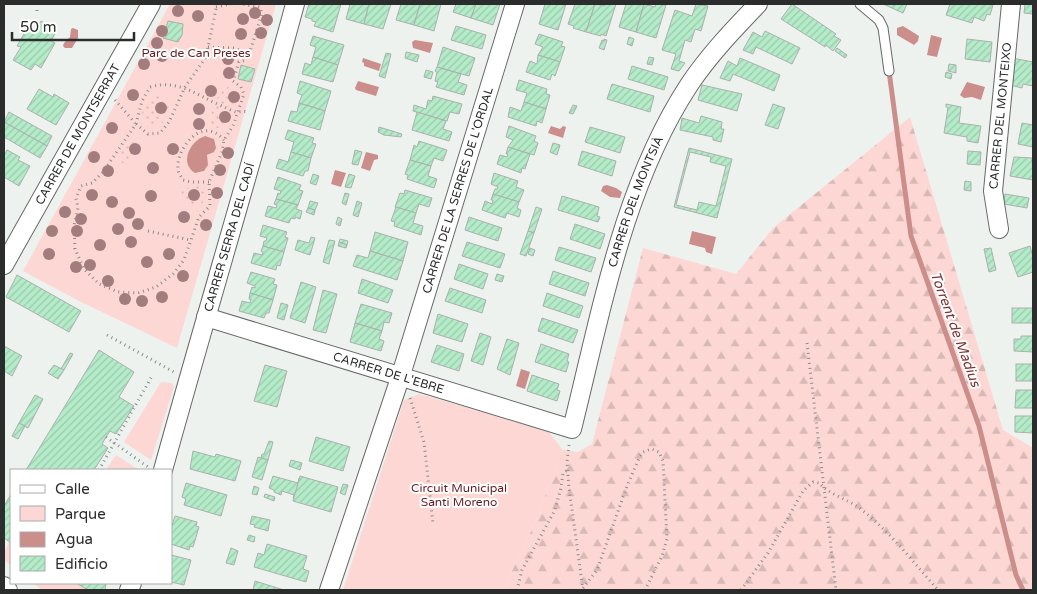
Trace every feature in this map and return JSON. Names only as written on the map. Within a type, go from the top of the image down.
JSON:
[{"type":"street","name":"CARRER DE MONTSERRAT","points":[[4,265],[150,4]]},
{"type":"street","name":"CARRER SERRA DEL CADÍ","points":[[158,469],[206,317],[295,4]]},
{"type":"street","name":"CARRER DE LA SERRES DE L'ORDAL","points":[[329,590],[400,378],[516,4]]},
{"type":"street","name":"CARRER DEL MONTSIÀ","points":[[572,429],[620,239],[644,174],[664,128],[690,84],[711,55],[758,4]]},
{"type":"street","name":"CARRER DEL MONTEIXO","points":[[999,229],[993,191],[1011,4]]},
{"type":"street","name":"CARRER DE L'EBRE","points":[[206,317],[400,378],[572,429]]},
{"type":"street","points":[[4,586],[8,590]]},
{"type":"lane","points":[[860,4],[880,20],[883,28],[889,71]]},
{"type":"path","points":[[114,99],[136,124],[148,134],[160,133],[169,122],[185,87],[206,57],[216,6],[231,4]]},
{"type":"path","points":[[241,4],[260,7],[262,14],[249,54],[246,60],[239,62],[233,81],[241,87],[244,94],[236,112],[233,126],[224,140],[222,152],[210,182],[210,206],[199,217],[184,260],[173,274],[156,287],[138,293],[118,292],[100,284],[84,269],[75,249],[74,226],[78,208],[76,198],[81,186],[92,183],[103,172],[136,124],[142,101],[150,87],[168,84],[185,87],[202,98],[236,112],[244,111],[255,115]]},
{"type":"path","points":[[208,47],[234,48],[249,54]]},
{"type":"path","points":[[210,182],[183,180],[178,171],[178,158],[188,141],[197,134],[209,131],[218,134],[224,140]]},
{"type":"path","points":[[148,231],[190,240]]},
{"type":"path","points":[[107,335],[180,374]]},
{"type":"path","points":[[808,343],[823,489],[827,507],[836,590]]},
{"type":"path","points":[[100,469],[116,443],[152,376]]},
{"type":"path","points":[[400,378],[410,398],[424,442],[433,524]]},
{"type":"path","points":[[572,429],[568,446],[568,470],[583,589]]},
{"type":"path","points":[[106,437],[156,469]]},
{"type":"path","points":[[583,589],[597,570],[627,486],[640,456],[643,452],[651,449],[659,452],[664,461],[667,539],[662,556],[645,590]]},
{"type":"path","points":[[517,590],[522,570],[555,510],[563,473],[568,470]]},
{"type":"path","points":[[741,590],[768,553],[803,491],[813,482],[820,483],[823,489],[842,497],[859,508],[889,535],[938,590]]},
{"type":"green space","name":"Parc de Can Preses","points":[[170,4],[276,4],[177,348],[79,301],[23,271]],"holes":[[[242,65],[255,69],[251,82],[238,78]],[[147,100],[170,106],[166,120],[144,122],[143,109]],[[216,105],[228,121],[221,128],[210,117]],[[212,153],[206,156],[207,167],[199,173],[190,169],[187,158]]]},
{"type":"green space","points":[[229,86],[237,89],[240,95],[240,99],[233,110],[222,104],[217,98]]},
{"type":"green space","points":[[154,96],[165,96],[168,101],[169,113],[163,123],[152,127],[146,126],[142,113],[144,105]]},
{"type":"green space","points":[[216,105],[229,111],[232,115],[225,125],[220,128],[213,128],[209,122]]},
{"type":"green space","points":[[910,117],[1003,430],[1033,448],[1033,590],[503,590],[534,525],[563,450],[578,452],[592,444],[643,248],[736,274],[773,228]]},
{"type":"green space","points":[[134,142],[138,143],[138,154],[130,161],[122,163],[119,160],[124,146]]},
{"type":"green space","points":[[195,184],[204,188],[207,195],[201,204],[196,206],[184,201],[181,197],[182,191]]},
{"type":"green space","points":[[161,382],[172,383],[174,387],[151,460],[124,442]]},
{"type":"green space","name":"Circuit Municipal Santi Moreno","points":[[419,394],[548,431],[563,450],[534,525],[503,590],[343,590],[404,400]]},
{"type":"green space","points":[[116,455],[137,469],[108,469],[107,468]]},
{"type":"green space","points":[[10,542],[10,565],[4,560],[4,553]]},
{"type":"green space","points":[[34,584],[78,584],[88,590],[42,590]]},
{"type":"water","points":[[903,26],[919,36],[918,41],[914,45],[897,35],[897,28]]},
{"type":"water","points":[[71,29],[78,30],[78,38],[72,48],[65,48],[63,46],[64,43],[70,37]]},
{"type":"water","points":[[931,35],[942,38],[937,57],[927,55]]},
{"type":"water","points":[[415,40],[433,43],[430,53],[413,48],[412,42]]},
{"type":"water","points":[[363,58],[381,64],[379,71],[364,66]]},
{"type":"water","points":[[358,81],[379,87],[376,96],[356,90]]},
{"type":"water","points":[[967,82],[985,87],[981,100],[972,97],[964,98],[960,95]]},
{"type":"water","points":[[551,126],[560,129],[563,126],[566,127],[563,138],[548,133]]},
{"type":"water","points":[[205,136],[214,139],[216,148],[214,152],[207,155],[208,165],[204,171],[195,173],[188,164],[188,153],[195,142]]},
{"type":"water","points":[[366,152],[378,155],[378,159],[374,160],[370,171],[361,168]]},
{"type":"water","points":[[335,170],[346,173],[341,187],[331,184]]},
{"type":"water","points":[[607,185],[622,192],[620,198],[610,197],[601,191],[603,186]]},
{"type":"water","points":[[692,231],[716,237],[712,254],[706,252],[705,248],[689,244]]},
{"type":"water","points":[[521,369],[530,372],[525,389],[516,386]]},
{"type":"building","points":[[309,4],[341,4],[333,32],[314,26],[316,22],[305,17]]},
{"type":"building","points":[[350,4],[369,4],[364,24],[346,19]]},
{"type":"building","points":[[369,4],[391,4],[383,29],[364,24]]},
{"type":"building","points":[[401,4],[420,4],[414,25],[396,20]]},
{"type":"building","points":[[420,4],[441,4],[434,31],[414,25]]},
{"type":"building","points":[[456,4],[476,4],[471,18],[453,12]]},
{"type":"building","points":[[476,4],[500,4],[493,25],[471,18]]},
{"type":"building","points":[[545,4],[566,4],[558,30],[539,24]]},
{"type":"building","points":[[575,4],[595,4],[586,32],[573,28],[574,26],[568,24]]},
{"type":"building","points":[[595,4],[605,6],[605,4],[616,4],[606,36],[586,32]]},
{"type":"building","points":[[626,4],[644,4],[636,32],[619,27]]},
{"type":"building","points":[[644,4],[655,7],[656,4],[666,5],[656,38],[636,32]]},
{"type":"building","points":[[696,4],[708,6],[701,31],[695,29],[691,42],[685,40],[679,61],[685,63],[679,71],[671,69],[676,54],[662,50],[675,10],[692,16]]},
{"type":"building","points":[[792,4],[836,34],[834,36],[841,40],[833,51],[781,19]]},
{"type":"building","points":[[883,4],[907,4],[903,13]]},
{"type":"building","points":[[950,4],[993,5],[990,15],[987,14],[984,21],[974,17],[972,23],[946,15]]},
{"type":"building","points":[[1025,4],[1033,4],[1033,14],[1024,13]]},
{"type":"building","points":[[41,21],[57,30],[51,41],[55,43],[41,68],[35,64],[31,70],[13,60],[21,47],[17,46],[28,27],[35,31]]},
{"type":"building","points":[[168,21],[183,24],[182,35],[178,42],[163,38]]},
{"type":"building","points":[[456,26],[486,35],[482,49],[451,40]]},
{"type":"building","points":[[765,31],[800,48],[792,64],[756,47],[753,54],[743,50],[753,32],[762,37]]},
{"type":"building","points":[[539,34],[563,42],[561,46],[565,47],[560,62],[538,55],[543,47],[535,44]]},
{"type":"building","points":[[313,36],[344,45],[338,65],[313,57],[316,47],[310,45]]},
{"type":"building","points":[[629,37],[634,39],[632,46],[627,44]]},
{"type":"building","points":[[604,39],[607,40],[604,50],[599,48]]},
{"type":"building","points":[[967,39],[992,42],[990,62],[965,59]]},
{"type":"building","points":[[443,47],[475,58],[469,76],[437,67]]},
{"type":"building","points":[[837,48],[847,55],[845,58],[835,51]]},
{"type":"building","points":[[406,52],[419,55],[417,62],[405,58]]},
{"type":"building","points":[[386,53],[391,54],[385,78],[379,76]]},
{"type":"building","points":[[538,55],[560,62],[555,76],[552,74],[550,80],[526,72],[530,61],[537,64]]},
{"type":"building","points":[[313,57],[338,65],[333,82],[302,74],[305,63],[311,65]]},
{"type":"building","points":[[649,57],[654,58],[652,65],[647,64]]},
{"type":"building","points":[[740,58],[780,75],[774,91],[733,74],[730,81],[720,78],[728,61],[737,66]]},
{"type":"building","points":[[1012,58],[1033,62],[1033,86],[1023,84],[1022,88],[1010,85]]},
{"type":"building","points":[[949,64],[956,65],[956,73],[948,71]]},
{"type":"building","points":[[241,65],[255,69],[251,82],[238,79]]},
{"type":"building","points":[[632,66],[668,77],[664,90],[628,79]]},
{"type":"building","points":[[437,67],[461,74],[458,82],[467,85],[464,95],[436,87],[438,82],[435,81],[437,72],[435,71]]},
{"type":"building","points":[[426,70],[433,72],[431,79],[424,77]]},
{"type":"building","points":[[946,72],[952,74],[951,79],[945,77]]},
{"type":"building","points":[[519,80],[547,89],[546,94],[550,95],[546,109],[524,102],[527,93],[516,90]]},
{"type":"building","points":[[300,81],[331,91],[325,111],[299,103],[302,95],[297,93]]},
{"type":"building","points":[[612,84],[654,96],[650,112],[607,99]]},
{"type":"building","points":[[702,85],[742,94],[737,111],[698,100]]},
{"type":"building","points":[[39,89],[53,97],[54,94],[69,103],[56,125],[27,109]]},
{"type":"building","points":[[433,96],[462,104],[459,114],[450,112],[447,121],[413,111],[414,105],[426,109],[428,100],[432,101]]},
{"type":"building","points":[[524,102],[546,109],[542,123],[537,121],[536,126],[508,117],[510,107],[521,111]]},
{"type":"building","points":[[299,103],[325,111],[320,130],[288,121],[291,111],[297,112]]},
{"type":"building","points":[[773,104],[785,108],[778,129],[765,125]]},
{"type":"building","points":[[946,104],[961,107],[959,123],[981,126],[978,143],[967,141],[967,137],[944,133],[948,108]]},
{"type":"building","points":[[573,105],[577,106],[573,114],[569,113]]},
{"type":"building","points":[[9,112],[52,136],[47,146],[4,122]]},
{"type":"building","points":[[417,112],[446,121],[443,129],[452,132],[449,141],[412,130]]},
{"type":"building","points":[[701,116],[722,122],[721,129],[724,129],[721,142],[713,140],[713,137],[680,130],[682,118],[699,123]]},
{"type":"building","points":[[4,122],[47,146],[40,158],[4,137]]},
{"type":"building","points":[[1022,123],[1033,125],[1033,147],[1018,144]]},
{"type":"building","points":[[509,126],[536,136],[534,141],[538,143],[534,155],[508,147],[513,140],[506,137]]},
{"type":"building","points":[[379,127],[402,134],[401,137],[384,135],[378,132]]},
{"type":"building","points":[[590,127],[625,137],[620,153],[585,142]]},
{"type":"building","points":[[288,130],[314,138],[312,143],[316,144],[311,158],[291,152],[294,142],[285,139]]},
{"type":"building","points":[[419,141],[447,150],[443,161],[434,158],[431,166],[410,160],[414,145],[417,147]]},
{"type":"building","points":[[553,143],[560,145],[557,155],[550,152]]},
{"type":"building","points":[[508,147],[530,154],[525,169],[522,168],[521,173],[497,164],[500,155],[507,157]]},
{"type":"building","points":[[689,148],[732,159],[717,218],[674,207]],"holes":[[[690,152],[711,157],[710,162],[726,166],[716,206],[699,202],[697,210],[676,205]]]},
{"type":"building","points":[[7,150],[20,157],[18,160],[30,166],[19,186],[4,177],[4,156]]},
{"type":"building","points":[[355,150],[362,152],[358,165],[352,164]]},
{"type":"building","points":[[582,151],[616,161],[612,176],[578,165]]},
{"type":"building","points":[[968,151],[981,152],[980,165],[967,164]]},
{"type":"building","points":[[291,152],[311,158],[308,171],[305,171],[303,176],[276,168],[279,159],[288,162]]},
{"type":"building","points":[[1014,157],[1032,158],[1033,180],[1010,176]]},
{"type":"building","points":[[410,160],[431,166],[428,176],[437,179],[434,188],[407,179],[408,175],[405,174]]},
{"type":"building","points":[[494,173],[518,181],[516,187],[524,190],[519,202],[493,194],[498,187],[491,184]]},
{"type":"building","points":[[313,174],[319,176],[316,185],[310,183]]},
{"type":"building","points":[[349,174],[355,176],[351,188],[345,187]]},
{"type":"building","points":[[278,177],[301,185],[299,190],[303,191],[298,205],[276,199],[281,191],[274,189]]},
{"type":"building","points":[[965,181],[971,182],[971,191],[964,190]]},
{"type":"building","points":[[405,190],[432,198],[429,207],[419,204],[416,213],[395,207],[400,193],[404,194]]},
{"type":"building","points":[[345,193],[349,194],[346,205],[342,203]]},
{"type":"building","points":[[493,194],[519,202],[517,208],[521,210],[519,217],[507,213],[505,218],[482,210],[485,201],[492,204]]},
{"type":"building","points":[[1005,194],[1029,198],[1027,208],[1004,204]]},
{"type":"building","points":[[562,196],[599,207],[597,216],[600,217],[598,222],[558,210]]},
{"type":"building","points":[[276,199],[298,205],[296,209],[302,211],[300,219],[291,218],[289,223],[265,216],[268,206],[276,208],[277,205],[274,204]]},
{"type":"building","points":[[310,201],[318,203],[315,210],[308,208]]},
{"type":"building","points":[[357,201],[362,203],[358,217],[353,215]]},
{"type":"building","points":[[396,207],[416,213],[413,223],[423,226],[421,235],[394,226],[395,222],[391,221]]},
{"type":"building","points":[[536,207],[542,209],[534,233],[528,231]]},
{"type":"building","points":[[308,208],[315,210],[314,215],[306,212]]},
{"type":"building","points":[[338,217],[342,219],[340,226],[336,224]]},
{"type":"building","points":[[469,217],[502,228],[498,241],[465,230]]},
{"type":"building","points":[[575,224],[605,234],[600,249],[570,239]]},
{"type":"building","points":[[263,225],[287,232],[285,237],[288,238],[284,252],[263,246],[267,238],[260,236]]},
{"type":"building","points":[[528,231],[534,233],[526,256],[520,254]]},
{"type":"building","points":[[375,232],[408,242],[403,261],[370,251]]},
{"type":"building","points":[[311,237],[315,238],[310,255],[295,250],[298,240],[309,243]]},
{"type":"building","points":[[340,239],[348,241],[347,245],[339,242]]},
{"type":"building","points":[[329,240],[335,241],[329,264],[323,262]]},
{"type":"building","points":[[339,242],[347,245],[346,248],[338,246]]},
{"type":"building","points":[[467,242],[505,254],[500,268],[462,256]]},
{"type":"building","points":[[263,246],[284,252],[280,266],[277,265],[276,270],[251,263],[254,253],[262,255]]},
{"type":"building","points":[[1030,246],[1033,257],[1033,272],[1018,277],[1009,253]]},
{"type":"building","points":[[559,247],[596,258],[591,272],[555,260]]},
{"type":"building","points":[[530,248],[535,250],[533,256],[528,254]]},
{"type":"building","points":[[991,248],[996,270],[989,272],[984,249]]},
{"type":"building","points":[[370,251],[403,261],[397,280],[353,266],[357,255],[368,258]]},
{"type":"building","points":[[459,264],[488,274],[483,289],[454,279]]},
{"type":"building","points":[[553,271],[589,283],[585,296],[549,284]]},
{"type":"building","points":[[251,272],[275,279],[273,284],[277,285],[273,300],[250,293],[252,287],[255,288],[255,286],[247,283]]},
{"type":"building","points":[[497,274],[504,276],[502,282],[495,280]]},
{"type":"building","points":[[17,275],[81,311],[69,332],[6,297]]},
{"type":"building","points":[[362,279],[393,290],[388,303],[358,293]]},
{"type":"building","points":[[301,282],[316,287],[305,323],[290,318]]},
{"type":"building","points":[[450,288],[486,300],[482,313],[445,301]]},
{"type":"building","points":[[323,290],[337,294],[326,333],[313,330]]},
{"type":"building","points":[[250,293],[273,300],[269,313],[266,313],[264,318],[239,311],[242,301],[250,303]]},
{"type":"building","points":[[547,293],[583,306],[579,318],[543,306]]},
{"type":"building","points":[[281,303],[288,305],[284,320],[277,318]]},
{"type":"building","points":[[361,304],[392,313],[389,323],[384,322],[382,331],[355,323]]},
{"type":"building","points":[[1012,308],[1033,308],[1033,323],[1012,323]]},
{"type":"building","points":[[438,314],[468,324],[462,342],[433,333]]},
{"type":"building","points":[[542,318],[578,330],[573,343],[538,331]]},
{"type":"building","points":[[355,323],[382,331],[379,339],[384,341],[381,351],[350,342]]},
{"type":"building","points":[[480,333],[491,337],[483,365],[471,361]]},
{"type":"building","points":[[1021,336],[1033,336],[1033,352],[1014,351],[1014,339],[1021,339]]},
{"type":"building","points":[[507,339],[519,343],[510,375],[497,369]]},
{"type":"building","points":[[541,344],[569,354],[566,372],[535,362]]},
{"type":"building","points":[[437,345],[464,354],[459,371],[431,362]]},
{"type":"building","points":[[4,346],[22,356],[12,376],[4,371]]},
{"type":"building","points":[[99,350],[134,372],[119,397],[134,406],[116,434],[110,431],[106,437],[102,444],[108,448],[95,469],[27,469]]},
{"type":"building","points":[[70,353],[73,354],[64,370],[61,369]]},
{"type":"building","points":[[1016,364],[1033,364],[1033,381],[1016,381]]},
{"type":"building","points":[[54,365],[64,370],[58,379],[48,373]]},
{"type":"building","points":[[265,365],[287,371],[277,407],[254,401]]},
{"type":"building","points":[[532,375],[559,384],[557,390],[560,391],[557,401],[527,391]]},
{"type":"building","points":[[1016,390],[1033,390],[1033,408],[1015,408]]},
{"type":"building","points":[[35,395],[43,399],[28,428],[19,423]]},
{"type":"building","points":[[1015,416],[1033,416],[1033,433],[1015,432]]},
{"type":"building","points":[[19,423],[25,426],[18,439],[12,436]]},
{"type":"building","points":[[316,437],[350,447],[343,471],[309,461]]},
{"type":"building","points":[[269,441],[273,442],[268,460],[261,458]]},
{"type":"building","points":[[193,451],[215,457],[216,454],[241,461],[235,481],[190,469]]},
{"type":"building","points":[[258,457],[268,460],[262,480],[252,477]]},
{"type":"building","points":[[291,460],[302,463],[300,470],[289,466]]},
{"type":"building","points":[[273,476],[298,483],[299,478],[334,488],[329,508],[293,498],[294,495],[282,491],[281,495],[274,492],[274,490],[269,488]]},
{"type":"building","points":[[300,476],[338,487],[331,512],[293,501]]},
{"type":"building","points":[[186,483],[227,495],[221,516],[184,505],[186,499],[182,497]]},
{"type":"building","points":[[343,484],[348,485],[345,495],[340,493]]},
{"type":"building","points":[[254,486],[259,488],[257,495],[252,494]]},
{"type":"building","points":[[265,494],[275,497],[274,501],[264,497]]},
{"type":"building","points":[[10,496],[10,542],[4,538],[4,506]]},
{"type":"building","points":[[175,516],[197,522],[196,526],[199,527],[193,547],[190,546],[189,550],[172,544],[172,525]]},
{"type":"building","points":[[252,516],[270,520],[268,531],[250,524]]},
{"type":"building","points":[[249,535],[255,537],[254,542],[247,540]]},
{"type":"building","points":[[267,544],[307,556],[303,569],[309,571],[306,582],[254,567],[258,553],[264,555]]},
{"type":"building","points":[[231,548],[238,551],[234,565],[226,563]]},
{"type":"building","points":[[172,555],[191,560],[184,585],[172,582]]},
{"type":"building","points":[[255,581],[284,590],[253,590]]},
{"type":"building","points":[[78,584],[106,584],[105,590],[88,590]]},
{"type":"waterway","name":"Torrent de Madius","points":[[889,71],[911,236],[979,426],[1016,575],[1023,590]]}]
